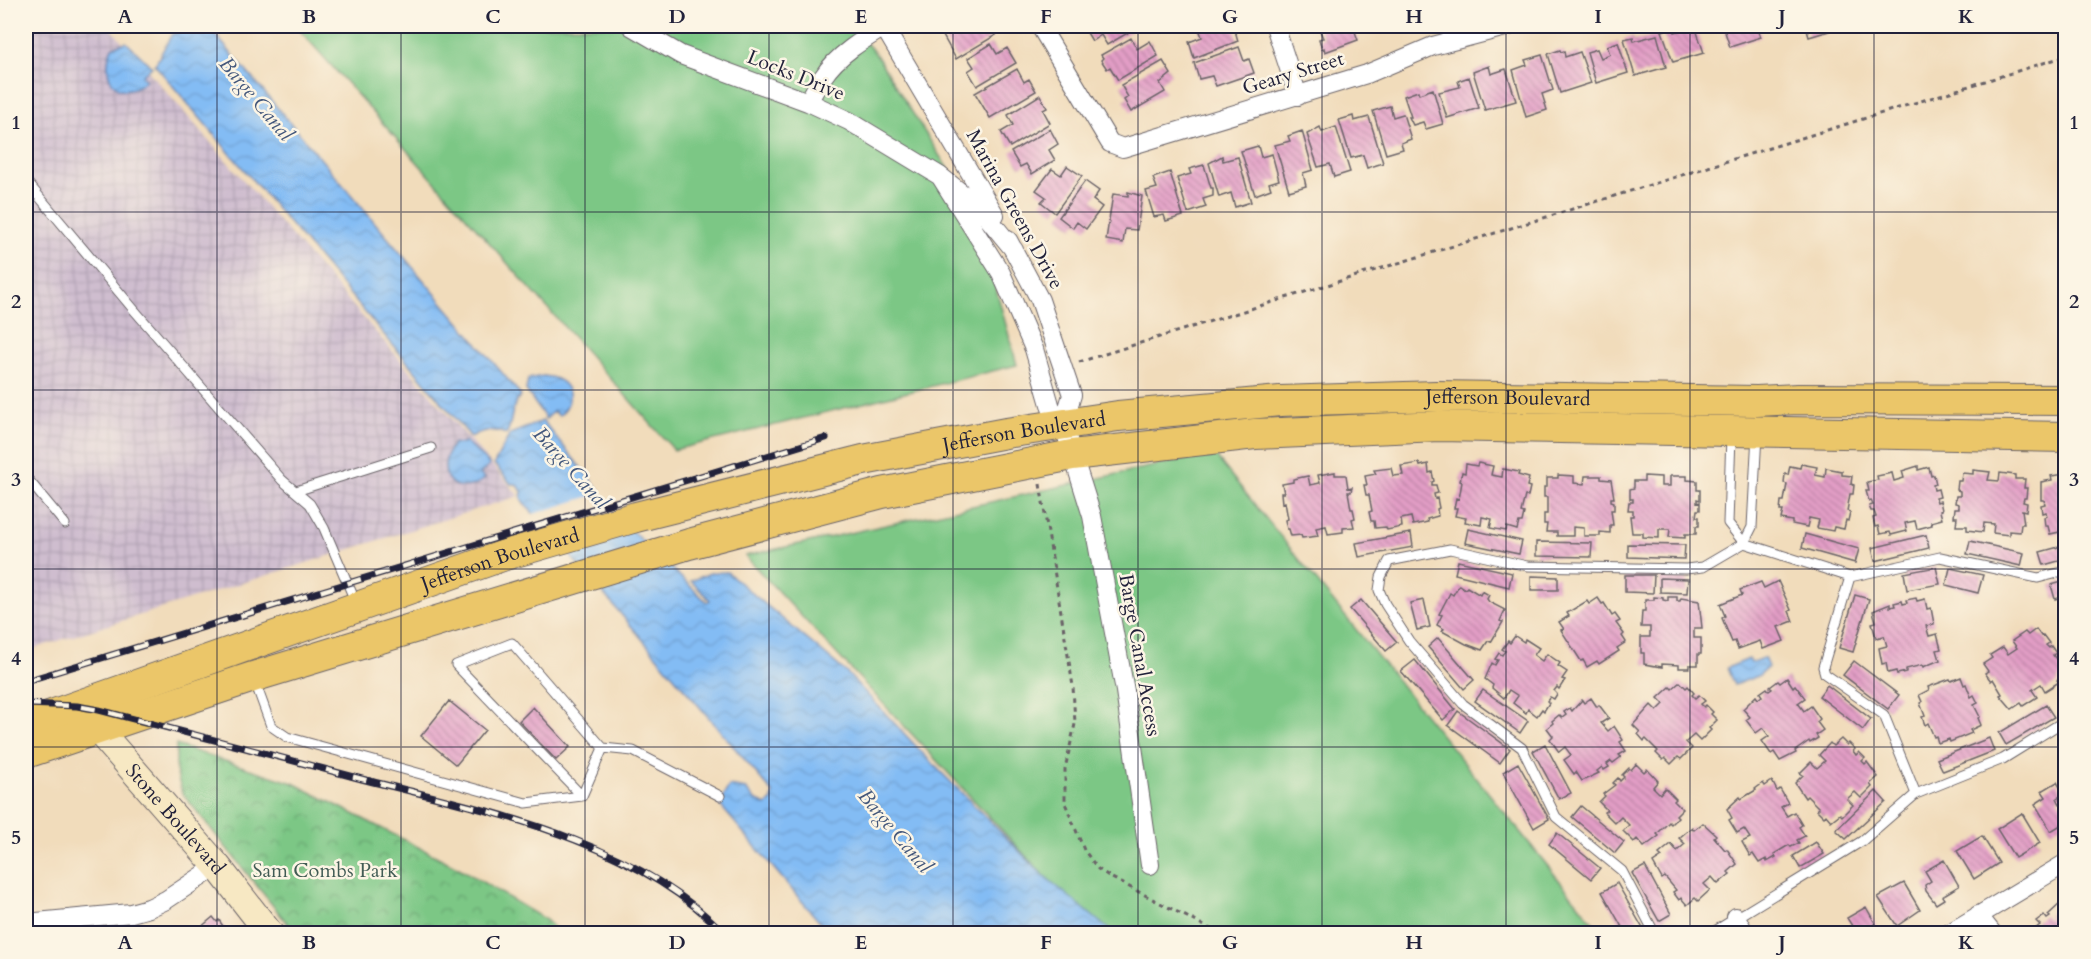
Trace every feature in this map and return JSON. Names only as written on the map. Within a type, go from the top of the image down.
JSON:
[{"type":"main road","name":"Jefferson Boulevard","points":[[26,724],[506,555],[636,517],[863,460],[1118,416],[1280,401],[1436,396],[2066,437]]},
{"type":"main road","name":"Jefferson Boulevard","points":[[26,753],[253,677],[689,544],[882,493],[1072,455],[1255,434],[1745,416],[1798,399],[2066,400]]},
{"type":"street","name":"Locks Drive","points":[[631,26],[681,55],[808,102],[849,122],[940,176],[978,206],[1014,250]]},
{"type":"street","name":"Marina Greens Drive","points":[[808,102],[824,75],[840,59],[885,26],[989,204],[1040,300],[1072,394],[1063,424]]},
{"type":"street","name":"Geary Street","points":[[1040,26],[1110,142],[1123,148],[1367,74],[1433,46],[1498,27]]},
{"type":"street","points":[[1275,26],[1298,96]]},
{"type":"street","name":"Locks Drive","points":[[940,176],[1001,273],[1034,349],[1051,408],[1063,424],[1072,455]]},
{"type":"street","name":"Barge Canal Access","points":[[1072,455],[1092,516],[1125,691],[1150,865]]},
{"type":"street","name":"Stone Boulevard","points":[[77,706],[217,866],[270,933]]},
{"type":"street","points":[[1948,933],[2066,863]]},
{"type":"street","points":[[26,922],[131,913],[148,908],[217,866]]},
{"type":"street","points":[[1978,915],[1993,933]]},
{"type":"street","points":[[1736,917],[1745,933]]},
{"type":"lane","points":[[26,181],[282,480],[310,504],[324,528],[358,607]]},
{"type":"lane","points":[[1655,933],[1622,871],[1556,817],[1522,748],[1463,704],[1409,641],[1385,604],[1379,590],[1381,577],[1389,561],[1450,549],[1527,566],[1686,569],[1702,567],[1744,543],[1752,527],[1745,416]]},
{"type":"lane","points":[[1745,416],[1728,523],[1744,543],[1850,577],[1940,557],[2037,578],[2066,571]]},
{"type":"lane","points":[[296,491],[431,448]]},
{"type":"lane","points":[[26,477],[65,524]]},
{"type":"lane","points":[[1850,577],[1823,667],[1825,674],[1884,715],[1916,794]]},
{"type":"lane","points":[[582,796],[456,665],[512,643],[603,748],[633,751],[720,796]]},
{"type":"lane","points":[[253,677],[271,726],[287,737],[526,803],[582,796]]},
{"type":"lane","points":[[1710,933],[1862,841],[1916,794],[2003,759],[2066,720]]},
{"type":"lane","points":[[582,796],[603,748]]},
{"type":"path","points":[[1063,367],[2066,56]]},
{"type":"path","points":[[1034,462],[1039,478],[1073,686],[1075,724],[1065,769],[1065,803],[1074,828],[1084,850],[1098,869],[1220,933]]},
{"type":"shaded area","points":[[26,26],[109,26],[519,496],[26,651]]},
{"type":"green space","points":[[296,26],[851,26],[875,53],[975,212],[1017,365],[674,450]]},
{"type":"green space","points":[[1213,453],[1602,933],[1098,933],[745,556]]},
{"type":"green space","name":"Sam Combs Park","points":[[176,745],[293,783],[459,868],[546,920],[560,933],[295,933],[182,793],[176,771]]},
{"type":"water","name":"Barge Canal","points":[[194,26],[208,26],[521,395],[514,406],[506,434],[488,431],[471,437],[155,65],[172,34]]},
{"type":"water","points":[[126,42],[152,67],[142,75],[146,81],[127,90],[113,84],[108,68],[112,47]]},
{"type":"water","points":[[543,376],[559,380],[568,390],[569,396],[565,409],[559,416],[554,411],[546,419],[526,390],[528,379]]},
{"type":"water","name":"Barge Canal","points":[[543,421],[633,532],[707,602],[710,600],[691,581],[710,573],[727,572],[847,673],[1042,874],[1113,933],[829,933],[719,804],[729,786],[746,789],[755,800],[766,805],[772,800],[773,793],[524,503],[521,498],[522,491],[516,484],[511,484],[494,464],[510,434]]},
{"type":"water","points":[[465,441],[490,465],[480,474],[485,479],[466,487],[449,480],[445,466],[446,457],[453,443],[463,444]]},
{"type":"water","points":[[1764,658],[1768,667],[1758,676],[1734,685],[1727,668],[1749,659],[1751,663]]},
{"type":"pier","points":[[604,492],[634,529],[562,551],[530,515]]},
{"type":"building","points":[[955,26],[991,26],[996,35],[956,59],[942,34]]},
{"type":"building","points":[[1083,26],[1127,26],[1131,31],[1107,45],[1101,35],[1092,41]]},
{"type":"building","points":[[1198,26],[1238,26],[1234,27],[1238,41],[1194,58],[1189,42],[1202,37]]},
{"type":"building","points":[[1318,26],[1361,26],[1354,29],[1358,40],[1325,52],[1319,39],[1323,38]]},
{"type":"building","points":[[1683,26],[1695,26],[1704,53],[1673,62],[1662,31],[1674,27],[1675,32],[1685,29]]},
{"type":"building","points":[[1723,26],[1757,26],[1761,37],[1730,47]]},
{"type":"building","points":[[1837,26],[1809,37],[1806,27]]},
{"type":"building","points":[[1657,35],[1666,67],[1635,76],[1624,39],[1633,37],[1634,41]]},
{"type":"building","points":[[1131,38],[1137,49],[1150,41],[1158,56],[1118,80],[1110,67],[1107,69],[1101,60],[1103,58],[1101,55]]},
{"type":"building","points":[[1618,42],[1628,73],[1596,83],[1587,52],[1597,49],[1601,58],[1610,54],[1607,46]]},
{"type":"building","points":[[991,44],[997,54],[1007,48],[1016,63],[977,86],[968,71],[974,67],[968,58]]},
{"type":"building","points":[[1239,47],[1244,61],[1249,59],[1254,73],[1216,86],[1212,76],[1199,79],[1194,63]]},
{"type":"building","points":[[1564,51],[1565,57],[1580,52],[1591,83],[1560,93],[1548,54]]},
{"type":"building","points":[[1542,55],[1553,90],[1542,94],[1547,110],[1526,117],[1513,70],[1527,65],[1525,60]]},
{"type":"building","points":[[1163,61],[1171,74],[1160,83],[1165,92],[1131,112],[1124,100],[1128,97],[1121,85]]},
{"type":"building","points":[[1489,66],[1491,74],[1506,69],[1516,101],[1485,110],[1473,72]]},
{"type":"building","points":[[1017,69],[1024,82],[1029,79],[1036,91],[990,118],[975,93]]},
{"type":"building","points":[[1469,77],[1479,108],[1447,118],[1439,92],[1460,87],[1458,81]]},
{"type":"building","points":[[1433,89],[1443,124],[1426,129],[1423,122],[1413,125],[1404,96]]},
{"type":"building","points":[[1040,95],[1047,108],[1043,110],[1050,123],[1010,147],[1001,132],[1013,125],[1008,115]]},
{"type":"building","points":[[1390,106],[1393,117],[1403,114],[1411,139],[1401,143],[1403,149],[1386,154],[1373,111]]},
{"type":"building","points":[[1353,116],[1354,121],[1369,117],[1383,163],[1367,168],[1363,155],[1351,158],[1339,120]]},
{"type":"building","points":[[1320,127],[1322,132],[1336,127],[1350,172],[1334,177],[1330,164],[1318,167],[1307,134]]},
{"type":"building","points":[[1050,129],[1058,144],[1049,150],[1055,160],[1032,174],[1026,164],[1020,167],[1011,152]]},
{"type":"building","points":[[1302,131],[1313,170],[1303,173],[1306,186],[1289,191],[1275,145],[1290,141],[1288,136]]},
{"type":"building","points":[[1258,146],[1261,157],[1272,154],[1279,180],[1269,183],[1271,189],[1255,195],[1241,151]]},
{"type":"building","points":[[1222,156],[1223,161],[1238,157],[1251,202],[1235,207],[1231,193],[1219,197],[1209,163]]},
{"type":"building","points":[[1204,165],[1211,188],[1213,188],[1213,196],[1203,199],[1206,207],[1188,213],[1177,178],[1191,174],[1189,169]]},
{"type":"building","points":[[1067,166],[1082,176],[1055,213],[1041,202],[1046,197],[1036,190],[1052,169],[1061,175]]},
{"type":"building","points":[[1170,172],[1183,216],[1166,221],[1164,215],[1154,217],[1146,191],[1157,188],[1153,178]]},
{"type":"building","points":[[1085,181],[1099,191],[1093,200],[1102,207],[1086,229],[1077,222],[1073,228],[1059,217]]},
{"type":"building","points":[[1128,192],[1142,196],[1137,230],[1125,229],[1123,243],[1106,240],[1113,194],[1128,196]]},
{"type":"building","points":[[1419,463],[1420,466],[1428,464],[1429,473],[1432,472],[1434,481],[1432,485],[1436,485],[1438,493],[1434,494],[1439,508],[1437,509],[1438,516],[1427,519],[1428,522],[1413,525],[1411,517],[1401,519],[1402,527],[1387,530],[1386,527],[1375,528],[1369,512],[1372,511],[1369,495],[1366,495],[1364,485],[1367,485],[1365,476],[1376,474],[1374,470],[1391,468],[1393,476],[1403,475],[1401,466]]},
{"type":"building","points":[[1478,463],[1493,466],[1491,475],[1502,477],[1503,469],[1519,472],[1518,475],[1529,478],[1528,496],[1525,496],[1521,512],[1524,513],[1522,522],[1519,522],[1517,530],[1507,527],[1506,531],[1490,528],[1492,519],[1482,517],[1481,525],[1465,522],[1466,518],[1455,516],[1457,508],[1454,508],[1456,498],[1459,499],[1462,472],[1465,473],[1466,464],[1477,466]]},
{"type":"building","points":[[1801,464],[1817,467],[1815,475],[1825,477],[1826,468],[1842,471],[1842,475],[1852,476],[1853,494],[1850,494],[1847,511],[1850,512],[1844,529],[1834,527],[1833,531],[1817,528],[1819,520],[1809,518],[1807,527],[1781,519],[1783,511],[1780,511],[1781,501],[1784,501],[1787,484],[1784,483],[1785,474],[1788,475],[1790,466],[1800,468]]},
{"type":"building","points":[[1918,466],[1918,470],[1929,467],[1931,476],[1934,475],[1936,484],[1933,485],[1934,490],[1938,489],[1940,497],[1936,498],[1937,502],[1940,501],[1942,519],[1931,522],[1932,525],[1917,529],[1915,521],[1905,523],[1907,531],[1891,535],[1890,532],[1880,534],[1878,526],[1875,527],[1874,511],[1871,511],[1869,506],[1873,505],[1866,491],[1869,491],[1867,482],[1878,480],[1877,476],[1892,473],[1894,481],[1904,478],[1902,471]]},
{"type":"building","points":[[1973,470],[1990,472],[1988,480],[1999,481],[2000,473],[2015,475],[2015,479],[2025,479],[2024,488],[2027,488],[2023,502],[2027,503],[2026,511],[2022,510],[2024,524],[2021,524],[2020,532],[2009,531],[2009,535],[1993,533],[1994,524],[1984,523],[1983,532],[1967,530],[1967,526],[1956,526],[1955,508],[1959,508],[1959,504],[1955,503],[1956,496],[1960,496],[1960,491],[1957,490],[1958,481],[1961,481],[1962,473],[1973,474]]},
{"type":"building","points":[[1335,472],[1335,475],[1346,475],[1348,488],[1352,487],[1351,492],[1348,492],[1355,518],[1352,519],[1354,527],[1343,528],[1343,532],[1328,534],[1326,526],[1316,528],[1318,536],[1302,538],[1301,535],[1291,536],[1285,520],[1288,519],[1285,502],[1282,503],[1281,493],[1284,493],[1282,484],[1308,476],[1310,485],[1320,483],[1318,475]]},
{"type":"building","points":[[2066,474],[2066,535],[2061,536],[2060,532],[2050,534],[2048,526],[2045,526],[2044,517],[2047,516],[2046,512],[2042,513],[2041,505],[2045,504],[2044,500],[2041,500],[2041,482],[2052,480],[2051,476]]},
{"type":"building","points":[[1558,475],[1574,476],[1574,483],[1584,484],[1585,476],[1601,476],[1601,479],[1611,480],[1614,498],[1611,498],[1611,501],[1614,502],[1614,510],[1611,510],[1613,525],[1610,525],[1610,533],[1600,532],[1600,536],[1584,536],[1584,528],[1573,527],[1573,536],[1557,536],[1557,532],[1546,532],[1547,524],[1544,524],[1544,514],[1547,514],[1547,497],[1544,497],[1544,487],[1547,487],[1547,478],[1558,478]]},
{"type":"building","points":[[1644,476],[1661,477],[1661,486],[1670,486],[1670,476],[1687,476],[1687,480],[1697,481],[1700,500],[1697,499],[1697,503],[1700,502],[1700,510],[1697,510],[1696,517],[1699,517],[1699,526],[1696,526],[1696,534],[1685,534],[1685,538],[1669,537],[1670,529],[1659,529],[1659,538],[1643,537],[1643,533],[1632,533],[1630,516],[1633,516],[1633,510],[1628,510],[1629,502],[1633,502],[1633,499],[1630,499],[1630,489],[1634,488],[1634,481],[1644,481]]},
{"type":"building","points":[[1468,529],[1522,541],[1519,554],[1465,543]]},
{"type":"building","points":[[1411,533],[1413,547],[1359,557],[1356,543]]},
{"type":"building","points":[[1805,534],[1859,549],[1855,563],[1802,548]]},
{"type":"building","points":[[1926,535],[1929,548],[1875,561],[1872,548]]},
{"type":"building","points":[[1970,541],[2024,553],[2021,566],[1967,554]]},
{"type":"building","points":[[1536,542],[1592,543],[1591,557],[1536,556]]},
{"type":"building","points":[[1628,544],[1685,545],[1684,559],[1628,557]]},
{"type":"building","points":[[2066,545],[2066,559],[2044,565],[2040,552]]},
{"type":"building","points":[[1458,561],[1512,573],[1509,587],[1455,574]]},
{"type":"building","points":[[1936,567],[1940,584],[1907,590],[1904,573]]},
{"type":"building","points":[[1950,568],[1983,575],[1978,593],[1946,585]]},
{"type":"building","points":[[1625,575],[1654,575],[1653,593],[1625,592]]},
{"type":"building","points":[[1531,576],[1558,577],[1558,590],[1531,590]]},
{"type":"building","points":[[1660,578],[1688,579],[1687,593],[1660,592]]},
{"type":"building","points":[[1778,581],[1791,610],[1789,611],[1793,621],[1778,627],[1784,641],[1763,649],[1760,641],[1738,649],[1735,641],[1732,642],[1722,618],[1725,616],[1720,604],[1742,595],[1740,590],[1761,582],[1764,588]]},
{"type":"building","points":[[2066,581],[2066,596],[2055,599],[2051,585]]},
{"type":"building","points":[[1459,585],[1480,595],[1482,591],[1489,595],[1487,599],[1489,602],[1505,610],[1500,621],[1503,622],[1491,642],[1488,641],[1482,650],[1442,631],[1444,629],[1437,625],[1442,615],[1439,614],[1450,593],[1453,595]]},
{"type":"building","points":[[1855,595],[1869,599],[1853,652],[1839,648]]},
{"type":"building","points":[[1654,597],[1668,601],[1668,597],[1677,597],[1677,601],[1681,598],[1699,601],[1702,628],[1694,628],[1694,638],[1701,638],[1698,665],[1679,668],[1679,665],[1662,664],[1662,667],[1644,664],[1641,637],[1650,637],[1650,627],[1641,627],[1642,611],[1645,611],[1645,600],[1654,600]]},
{"type":"building","points":[[1598,598],[1612,616],[1615,614],[1620,621],[1616,623],[1624,634],[1622,636],[1626,642],[1617,648],[1619,651],[1599,664],[1597,661],[1587,667],[1561,630],[1564,629],[1559,622],[1569,616],[1567,613],[1587,601],[1589,604]]},
{"type":"building","points":[[1916,598],[1917,601],[1925,599],[1927,609],[1931,608],[1934,624],[1926,626],[1929,636],[1937,634],[1941,649],[1937,650],[1940,660],[1923,667],[1922,665],[1906,669],[1906,672],[1888,673],[1886,663],[1882,664],[1879,648],[1887,646],[1884,636],[1876,638],[1872,623],[1876,622],[1873,611],[1890,604],[1890,607],[1895,606],[1894,603],[1902,601],[1903,604],[1907,603],[1906,600]]},
{"type":"building","points":[[1361,600],[1397,642],[1386,651],[1350,609]]},
{"type":"building","points":[[1424,600],[1430,627],[1417,630],[1410,603]]},
{"type":"building","points":[[2036,629],[2049,643],[2046,645],[2049,648],[2051,646],[2056,653],[2053,655],[2056,659],[2058,657],[2066,674],[2057,680],[2059,682],[2045,691],[2041,684],[2032,690],[2037,697],[2023,706],[2021,703],[2012,709],[2000,695],[2002,694],[1993,679],[1991,681],[1985,673],[1988,671],[1983,664],[1992,658],[1990,655],[2003,647],[2008,654],[2017,648],[2012,641],[2025,632],[2028,635]]},
{"type":"building","points":[[1515,636],[1539,648],[1534,655],[1542,661],[1547,654],[1560,663],[1558,666],[1567,672],[1559,689],[1557,687],[1554,691],[1557,694],[1554,699],[1550,697],[1544,711],[1542,709],[1537,716],[1528,709],[1526,713],[1513,703],[1518,696],[1509,690],[1504,698],[1485,679],[1492,663],[1495,665],[1498,660],[1495,659],[1499,653],[1502,655],[1505,651],[1502,649]]},
{"type":"building","points":[[1438,638],[1474,680],[1464,689],[1428,647]]},
{"type":"building","points":[[1415,660],[1455,709],[1443,720],[1401,671]]},
{"type":"building","points":[[1854,661],[1899,695],[1888,709],[1843,675]]},
{"type":"building","points":[[1961,677],[1971,697],[1974,695],[1978,703],[1974,705],[1981,725],[1970,730],[1972,733],[1950,742],[1949,739],[1938,743],[1928,723],[1925,725],[1919,695],[1929,690],[1928,687]]},
{"type":"building","points":[[1787,678],[1805,698],[1798,703],[1804,711],[1811,706],[1820,719],[1817,722],[1823,730],[1816,735],[1818,738],[1810,743],[1809,741],[1795,751],[1796,753],[1780,761],[1774,752],[1771,754],[1762,741],[1769,736],[1763,728],[1756,733],[1746,720],[1750,717],[1743,709],[1756,696],[1758,699],[1762,696],[1760,693],[1767,688],[1769,691],[1772,689],[1770,687],[1778,681],[1780,683]]},
{"type":"building","points":[[1680,682],[1686,688],[1688,686],[1695,698],[1699,695],[1705,701],[1701,704],[1704,707],[1706,705],[1713,712],[1711,714],[1717,720],[1700,741],[1694,735],[1686,742],[1692,748],[1681,759],[1678,757],[1671,764],[1656,753],[1658,751],[1646,739],[1644,741],[1638,734],[1640,732],[1633,725],[1651,705],[1657,711],[1664,704],[1658,698],[1670,687],[1672,689]]},
{"type":"building","points":[[1827,685],[1871,719],[1863,730],[1819,696]]},
{"type":"building","points":[[1483,690],[1528,721],[1520,733],[1475,701]]},
{"type":"building","points":[[1591,698],[1609,718],[1601,723],[1608,731],[1614,726],[1623,740],[1620,742],[1626,751],[1619,755],[1621,757],[1613,763],[1611,761],[1607,764],[1609,767],[1604,770],[1602,767],[1597,771],[1599,773],[1582,781],[1564,760],[1571,755],[1565,747],[1559,752],[1550,739],[1553,736],[1547,728],[1559,715],[1562,718],[1566,715],[1564,712],[1570,708],[1572,711],[1582,700],[1584,703]]},
{"type":"building","points":[[449,701],[485,730],[456,765],[421,736]]},
{"type":"building","points":[[2046,705],[2054,717],[2006,745],[1999,733]]},
{"type":"building","points":[[533,707],[570,747],[556,760],[519,721]]},
{"type":"building","points":[[1458,711],[1510,749],[1500,763],[1448,725]]},
{"type":"building","points":[[1989,738],[1994,751],[1943,771],[1937,759]]},
{"type":"building","points":[[1841,739],[1855,749],[1853,751],[1856,755],[1859,752],[1865,758],[1862,761],[1865,764],[1867,762],[1878,777],[1870,784],[1872,787],[1861,798],[1855,792],[1847,799],[1853,805],[1842,816],[1840,814],[1831,821],[1817,810],[1819,808],[1807,796],[1805,798],[1795,783],[1803,775],[1800,773],[1811,762],[1817,768],[1825,761],[1819,755],[1830,743],[1833,746]]},
{"type":"building","points":[[1545,744],[1571,793],[1559,799],[1533,751]]},
{"type":"building","points":[[1518,763],[1549,819],[1534,828],[1503,772]]},
{"type":"building","points":[[1636,764],[1644,772],[1647,769],[1658,781],[1653,787],[1660,794],[1665,788],[1682,809],[1671,824],[1669,822],[1657,834],[1659,836],[1644,847],[1637,839],[1634,842],[1623,831],[1629,825],[1621,817],[1615,823],[1604,812],[1607,810],[1599,802],[1605,796],[1603,794],[1615,785],[1613,783],[1618,778],[1620,781],[1624,777],[1622,775]]},
{"type":"building","points":[[1772,781],[1777,791],[1780,789],[1788,803],[1781,807],[1787,816],[1794,812],[1802,825],[1799,827],[1805,836],[1797,840],[1799,843],[1791,847],[1789,845],[1774,854],[1776,857],[1759,863],[1753,854],[1750,856],[1742,842],[1750,838],[1744,829],[1737,833],[1729,820],[1732,818],[1727,809],[1740,797],[1741,799],[1756,790],[1763,783],[1765,786]]},
{"type":"building","points":[[2057,782],[2064,794],[2057,798],[2060,804],[2066,801],[2066,822],[2051,831],[2035,804],[2046,797],[2042,791]]},
{"type":"building","points":[[1876,791],[1886,802],[1846,839],[1836,830]]},
{"type":"building","points":[[1581,806],[1624,842],[1615,853],[1572,817]]},
{"type":"building","points":[[2022,813],[2040,843],[2015,858],[1997,829]]},
{"type":"building","points":[[1703,823],[1716,835],[1714,837],[1725,850],[1727,849],[1737,864],[1728,872],[1730,874],[1718,884],[1712,877],[1704,884],[1710,890],[1698,901],[1695,898],[1687,905],[1681,898],[1679,900],[1673,892],[1676,890],[1665,877],[1662,879],[1653,863],[1662,857],[1659,854],[1671,844],[1677,851],[1685,844],[1679,838],[1692,827],[1694,830]]},
{"type":"building","points":[[1557,833],[1600,868],[1591,879],[1549,844]]},
{"type":"building","points":[[1982,836],[1999,863],[1974,879],[1957,851]]},
{"type":"building","points":[[1816,842],[1824,854],[1800,868],[1793,856]]},
{"type":"building","points":[[1944,860],[1959,886],[1942,896],[1944,899],[1936,904],[1926,891],[1925,885],[1931,881],[1925,871]]},
{"type":"building","points":[[1645,866],[1671,914],[1659,921],[1632,873]]},
{"type":"building","points":[[1617,883],[1646,934],[1626,934],[1602,892]]},
{"type":"building","points":[[1904,883],[1920,910],[1897,926],[1878,897]]},
{"type":"building","points":[[2062,902],[2066,907],[2066,929],[2063,931],[2066,934],[2039,934],[2035,929],[2040,925],[2036,921],[2044,915],[2047,919],[2050,917],[2048,915]]},
{"type":"building","points":[[1866,907],[1881,934],[1846,934],[1854,929],[1847,918]]},
{"type":"building","points":[[213,917],[217,922],[219,920],[228,934],[193,934]]},
{"type":"railway","points":[[26,681],[826,438]]},
{"type":"railway","points":[[26,704],[77,706],[99,710],[455,802],[554,832],[601,851],[646,874],[688,901],[725,934]]}]
